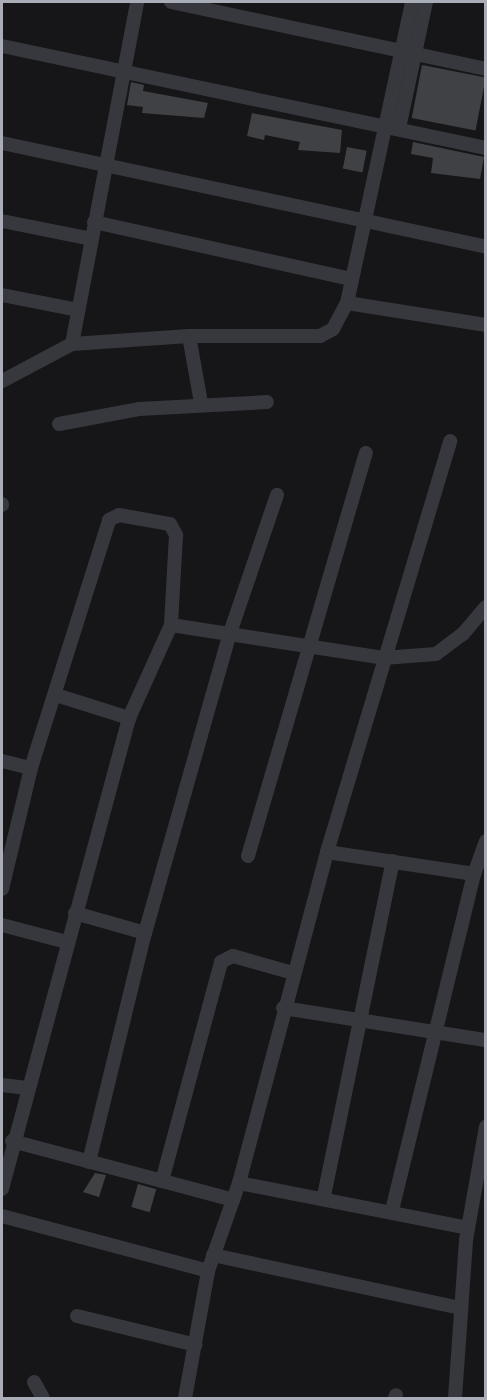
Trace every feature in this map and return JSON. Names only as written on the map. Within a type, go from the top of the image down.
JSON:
[{"type":"street","points":[[72,344],[137,2]]},
{"type":"street","points":[[171,2],[486,69]]},
{"type":"street","points":[[2,381],[72,344],[189,336],[320,336],[333,329],[347,303],[393,127],[408,53],[412,2]]},
{"type":"street","points":[[408,53],[426,2]]},
{"type":"street","points":[[2,46],[124,69],[486,148]]},
{"type":"street","points":[[2,143],[486,247]]},
{"type":"street","points":[[2,221],[91,239]]},
{"type":"street","points":[[94,222],[352,279]]},
{"type":"street","points":[[2,296],[78,310]]},
{"type":"street","points":[[347,303],[486,325]]},
{"type":"street","points":[[189,336],[201,403]]},
{"type":"street","points":[[59,424],[201,403],[267,402]]},
{"type":"street","points":[[185,1398],[208,1271],[239,1183],[283,1008],[382,658],[450,441]]},
{"type":"street","points":[[248,856],[366,453]]},
{"type":"street","points":[[89,1162],[146,933],[230,633],[277,495]]},
{"type":"street","points":[[2,889],[31,768],[56,695],[109,520],[119,515],[170,524],[176,535],[171,625],[129,718],[25,1088],[2,1189]]},
{"type":"street","points":[[171,625],[382,658],[436,654],[463,634],[486,607]]},
{"type":"street","points":[[56,695],[129,718]]},
{"type":"street","points":[[2,761],[31,768]]},
{"type":"street","points":[[392,1210],[433,1031],[474,874],[486,842]]},
{"type":"street","points":[[327,852],[474,874]]},
{"type":"street","points":[[324,1196],[358,1019],[393,861]]},
{"type":"street","points":[[75,913],[146,933]]},
{"type":"street","points":[[2,925],[67,942]]},
{"type":"street","points":[[162,1181],[220,962],[233,956],[293,973]]},
{"type":"street","points":[[283,1008],[486,1040]]},
{"type":"street","points":[[2,1085],[25,1088]]},
{"type":"street","points":[[455,1398],[468,1228],[483,1157],[486,1127]]},
{"type":"street","points":[[12,1141],[233,1200]]},
{"type":"street","points":[[239,1183],[324,1196],[468,1228]]},
{"type":"street","points":[[2,1216],[208,1271]]},
{"type":"street","points":[[213,1255],[461,1308]]},
{"type":"street","points":[[77,1316],[196,1345]]},
{"type":"street","points":[[33,1382],[43,1398]]},
{"type":"building","points":[[422,65],[486,77],[476,130],[412,118]]},
{"type":"building","points":[[131,82],[144,85],[143,91],[208,103],[204,118],[142,113],[143,107],[127,105]]},
{"type":"building","points":[[252,113],[342,130],[340,153],[298,150],[300,142],[265,135],[264,140],[247,136]]},
{"type":"building","points":[[413,142],[484,157],[480,179],[431,173],[433,158],[411,154]]},
{"type":"building","points":[[347,147],[367,151],[362,172],[343,169]]},
{"type":"building","points":[[95,1173],[106,1175],[99,1197],[83,1192]]},
{"type":"building","points":[[138,1184],[156,1189],[150,1212],[131,1207]]}]
